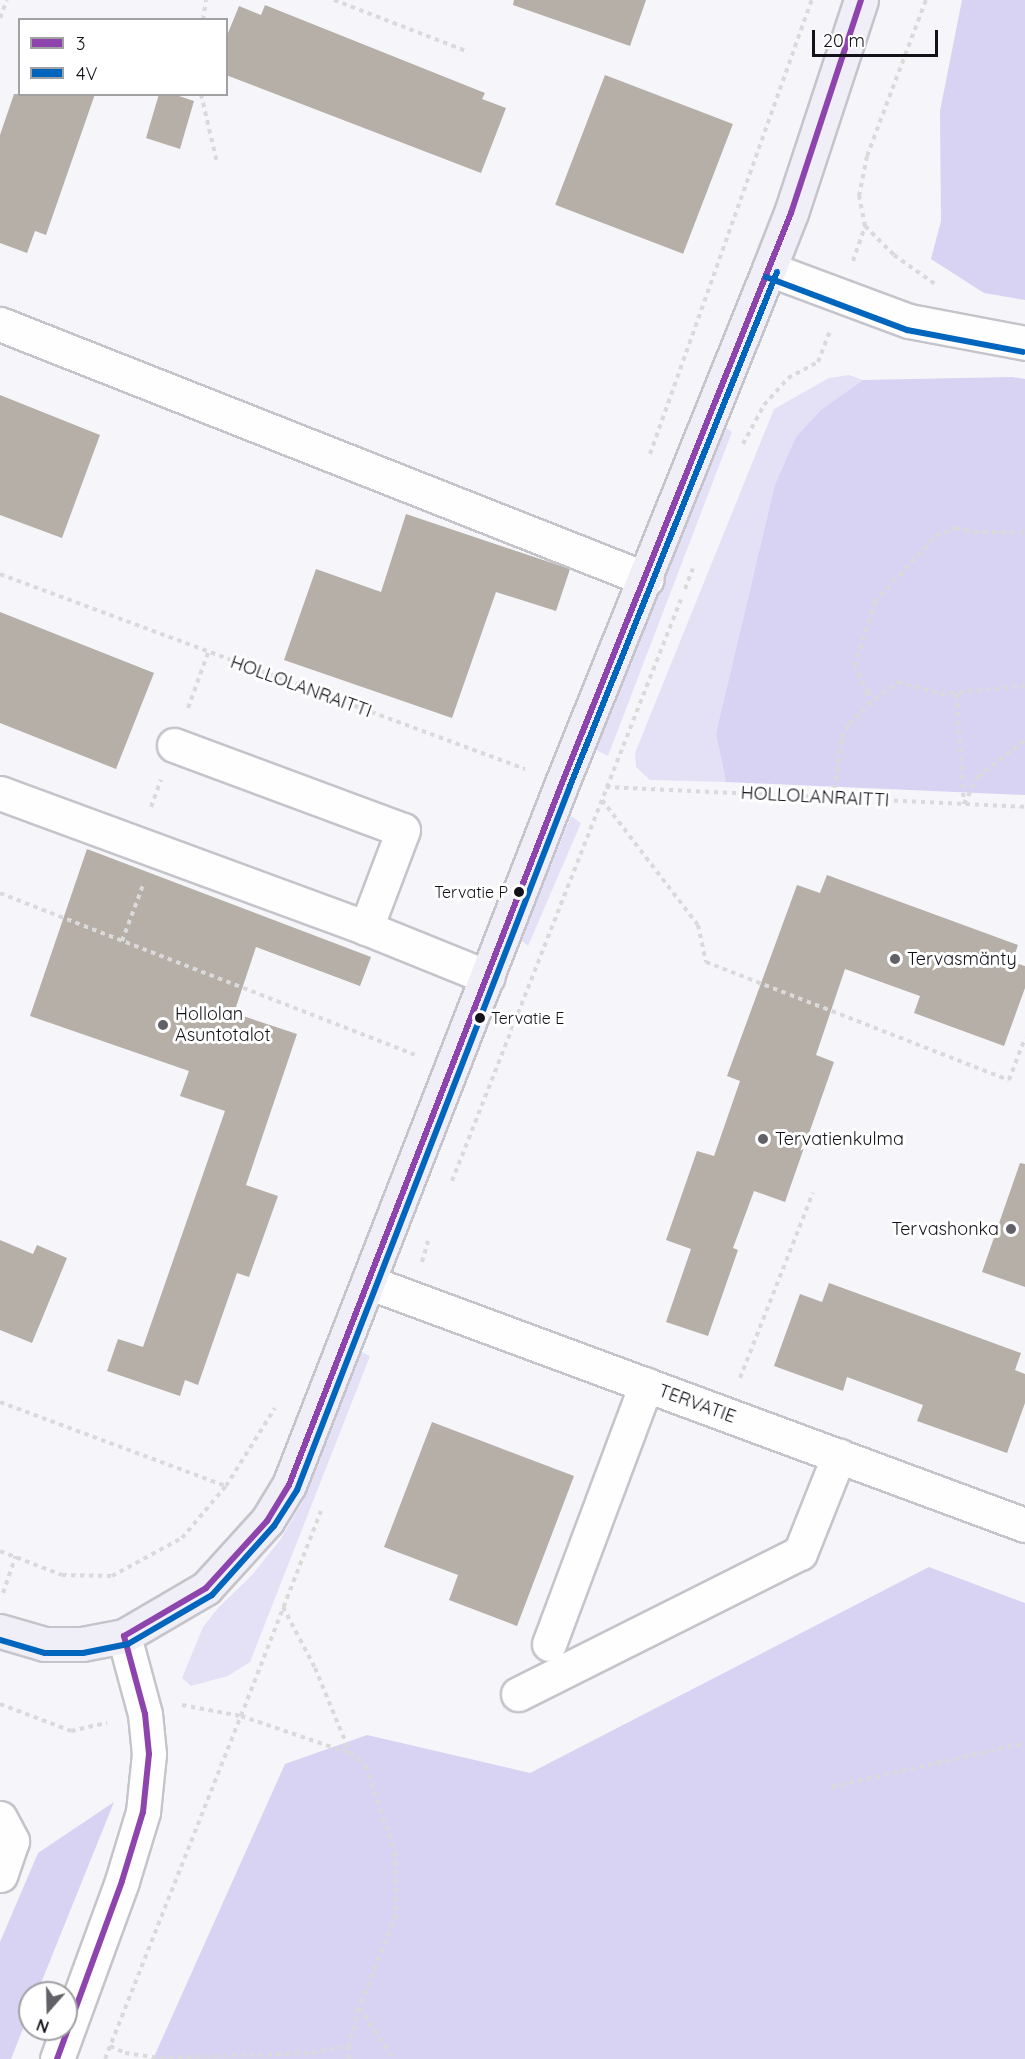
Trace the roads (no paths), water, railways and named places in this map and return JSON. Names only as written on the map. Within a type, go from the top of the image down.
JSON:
[{"type":"main road","points":[[0,1631],[45,1644],[82,1644],[124,1636],[206,1588],[267,1521],[289,1485],[562,783],[769,269],[861,0]]},
{"type":"street","points":[[769,269],[909,321],[1025,343]]},
{"type":"street","points":[[0,324],[646,579]]},
{"type":"street","points":[[174,745],[403,830],[366,928]]},
{"type":"street","points":[[0,792],[366,928],[487,977]]},
{"type":"street","name":"TERVATIE","points":[[368,1282],[839,1455],[1025,1526]]},
{"type":"street","points":[[549,1644],[646,1385]]},
{"type":"street","points":[[518,1694],[800,1553],[839,1455]]},
{"type":"street","points":[[57,2059],[122,1881],[143,1812],[149,1754],[145,1713],[124,1636]]},
{"type":"street","points":[[0,1818],[12,1841],[0,1875]]},
{"type":"place","name":"Tervatie P","points":[[519,892]]},
{"type":"place","name":"Tervasmänty","points":[[895,959]]},
{"type":"place","name":"Tervatie E","points":[[480,1018]]},
{"type":"place","name":"Hollolan Asuntotalot","points":[[163,1025]]},
{"type":"place","name":"Tervatienkulma","points":[[763,1139]]},
{"type":"place","name":"Tervashonka","points":[[1011,1229]]}]
